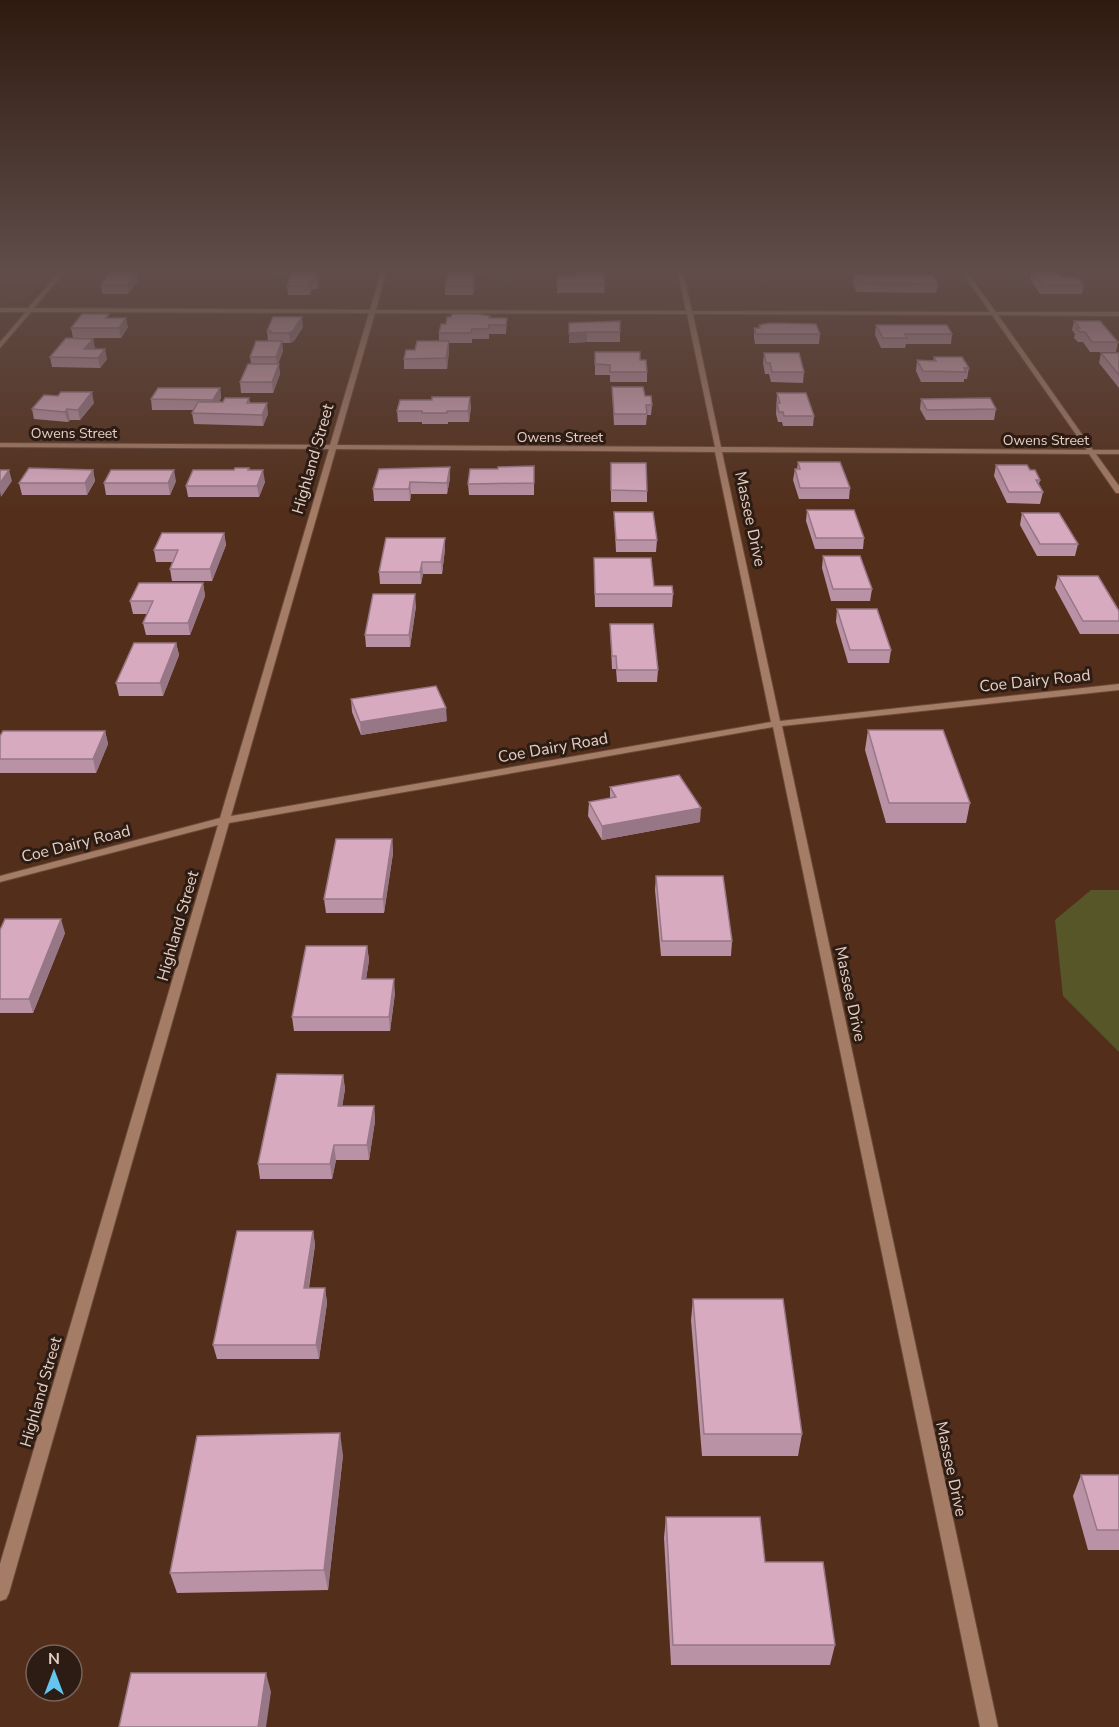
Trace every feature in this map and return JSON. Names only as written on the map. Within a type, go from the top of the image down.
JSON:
[{"type":"street","name":"Highland Street","points":[[0,1593],[363,349]]},
{"type":"street","name":"Massee Drive","points":[[697,349],[989,1727]]},
{"type":"street","points":[[1018,349],[1119,491]]},
{"type":"street","name":"Owens Street","points":[[0,445],[1119,452]]},
{"type":"street","name":"Coe Dairy Road","points":[[0,879],[226,820],[775,724],[1119,687]]},
{"type":"shaded area","points":[[1091,890],[1119,890],[1119,1052],[1063,996],[1055,920]]},
{"type":"building","points":[[57,349],[105,349],[98,358],[50,357]]},
{"type":"building","points":[[253,349],[279,349],[276,357],[250,357]]},
{"type":"building","points":[[448,349],[446,358],[404,359],[406,350]]},
{"type":"building","points":[[595,352],[640,352],[640,360],[646,360],[647,372],[610,372],[610,365],[595,364]]},
{"type":"building","points":[[764,353],[799,353],[804,372],[772,372],[770,363],[766,363]]},
{"type":"building","points":[[1101,353],[1119,353],[1119,375]]},
{"type":"building","points":[[934,357],[962,357],[969,368],[964,368],[966,372],[923,371],[917,360],[936,361]]},
{"type":"building","points":[[248,364],[279,364],[272,382],[240,382]]},
{"type":"building","points":[[612,387],[643,387],[645,396],[651,396],[652,405],[646,405],[647,414],[614,414]]},
{"type":"building","points":[[158,388],[220,388],[213,400],[151,399]]},
{"type":"building","points":[[61,392],[92,392],[78,410],[67,409],[65,412],[32,409],[44,395],[58,396]]},
{"type":"building","points":[[777,393],[806,393],[814,416],[784,416],[783,412],[779,412],[777,403],[780,403]]},
{"type":"building","points":[[432,397],[470,397],[468,411],[422,413],[422,411],[397,411],[400,400],[432,400]]},
{"type":"building","points":[[225,398],[249,398],[247,403],[267,403],[262,415],[192,413],[198,402],[223,402]]},
{"type":"building","points":[[990,398],[996,409],[927,410],[921,399]]},
{"type":"building","points":[[798,462],[840,462],[850,488],[800,488],[795,469],[800,469]]},
{"type":"building","points":[[611,463],[646,463],[647,491],[611,490]]},
{"type":"building","points":[[996,465],[1027,465],[1030,470],[1035,470],[1040,480],[1036,480],[1043,492],[1009,492]]},
{"type":"building","points":[[534,466],[534,483],[468,484],[470,469]]},
{"type":"building","points":[[450,467],[447,483],[410,482],[409,489],[373,489],[379,469]]},
{"type":"building","points":[[29,468],[93,470],[85,483],[19,483]]},
{"type":"building","points":[[235,468],[263,470],[257,486],[186,486],[193,470],[234,470]]},
{"type":"building","points":[[0,470],[9,470],[0,483]]},
{"type":"building","points":[[111,470],[174,470],[168,483],[104,483]]},
{"type":"building","points":[[807,510],[854,510],[864,538],[816,538]]},
{"type":"building","points":[[614,512],[653,512],[657,540],[616,540]]},
{"type":"building","points":[[1022,513],[1059,513],[1078,544],[1040,544]]},
{"type":"building","points":[[162,533],[224,533],[210,569],[170,569],[178,550],[154,550]]},
{"type":"building","points":[[386,538],[445,538],[441,562],[422,562],[420,572],[379,572]]},
{"type":"building","points":[[823,556],[860,556],[872,589],[833,589]]},
{"type":"building","points":[[594,558],[651,558],[654,586],[672,586],[673,594],[595,594]]},
{"type":"building","points":[[1058,576],[1098,576],[1119,611],[1119,621],[1083,621]]},
{"type":"building","points":[[139,583],[203,583],[188,623],[143,623],[153,601],[130,601]]},
{"type":"building","points":[[373,594],[415,594],[409,635],[365,635]]},
{"type":"building","points":[[837,609],[877,609],[891,650],[850,650]]},
{"type":"building","points":[[610,624],[653,624],[658,670],[617,670],[616,656],[612,656]]},
{"type":"building","points":[[134,643],[176,643],[160,683],[116,683]]},
{"type":"building","points":[[436,686],[446,708],[360,722],[351,699]]},
{"type":"building","points":[[868,730],[943,730],[970,803],[889,803]]},
{"type":"building","points":[[3,731],[105,731],[93,759],[0,759],[0,736]]},
{"type":"building","points":[[679,775],[701,808],[602,826],[589,802],[616,797],[610,787]]},
{"type":"building","points":[[336,839],[392,839],[383,899],[324,899]]},
{"type":"building","points":[[656,876],[723,876],[732,941],[662,941]]},
{"type":"building","points":[[5,919],[61,919],[29,999],[0,999],[0,930]]},
{"type":"building","points":[[306,946],[367,946],[362,979],[394,979],[389,1017],[292,1017]]},
{"type":"building","points":[[277,1074],[343,1075],[338,1106],[374,1106],[367,1145],[334,1145],[330,1164],[258,1164]]},
{"type":"building","points":[[237,1231],[313,1231],[304,1288],[325,1288],[316,1345],[213,1345]]},
{"type":"building","points":[[693,1299],[783,1299],[802,1434],[704,1434]]},
{"type":"building","points":[[340,1433],[324,1570],[170,1573],[197,1436]]},
{"type":"building","points":[[1081,1475],[1119,1475],[1119,1530],[1097,1530]]},
{"type":"building","points":[[666,1517],[760,1517],[765,1562],[823,1562],[835,1645],[673,1645]]},
{"type":"building","points":[[131,1673],[266,1673],[258,1727],[119,1727]]}]
